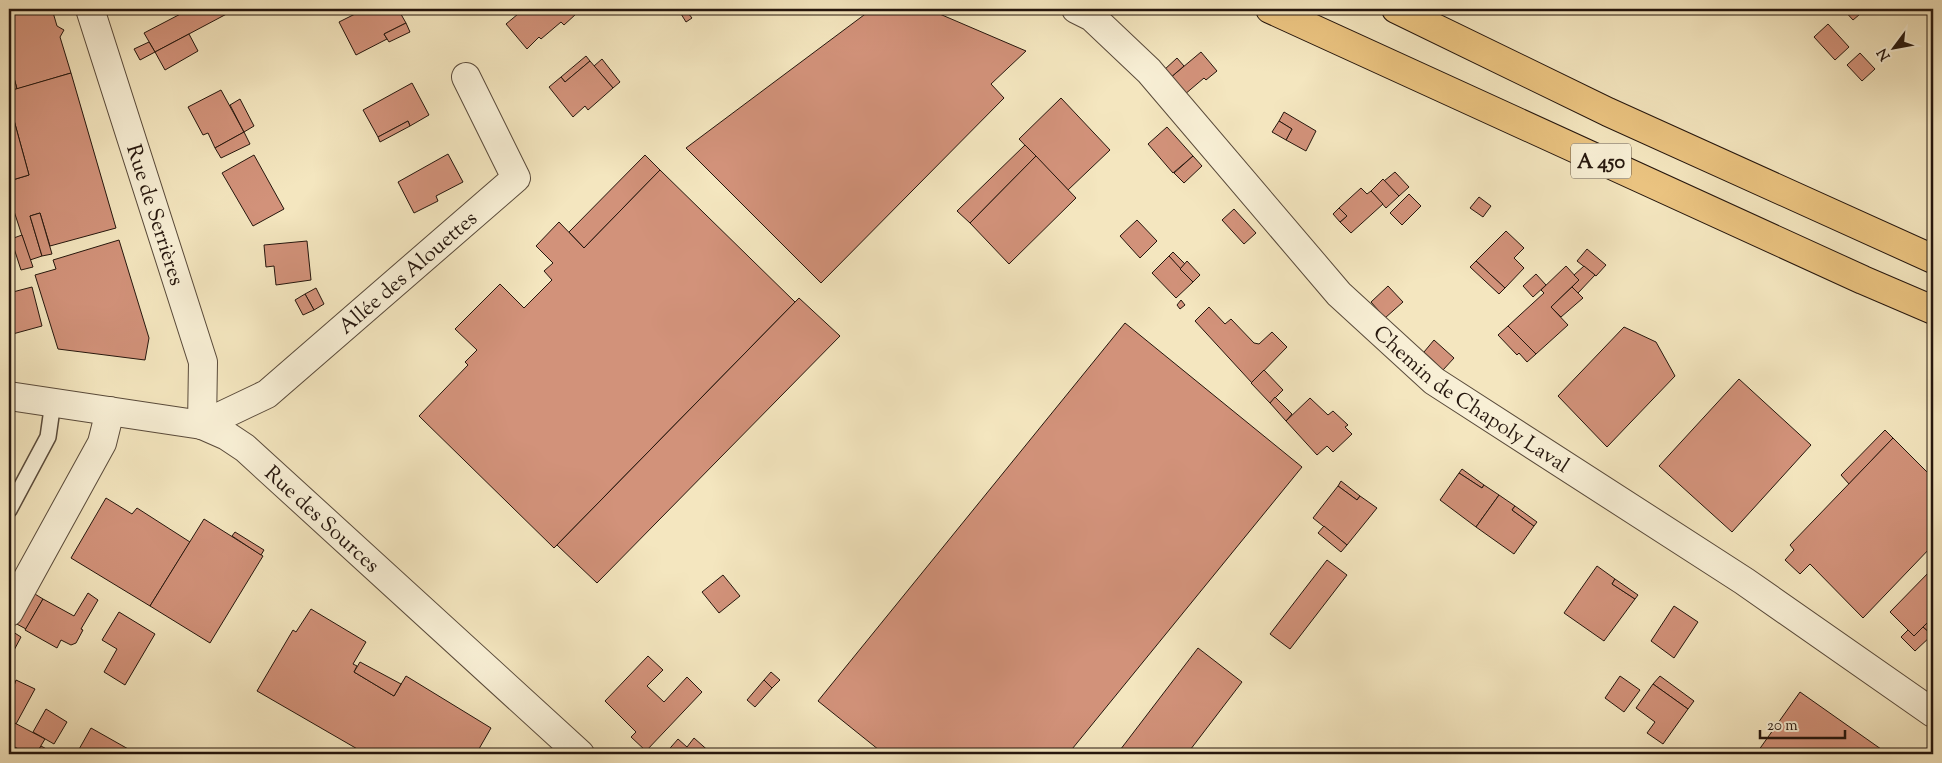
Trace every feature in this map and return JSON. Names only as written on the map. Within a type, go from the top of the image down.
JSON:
[{"type":"highway","name":"A 450","points":[[1270,9],[1933,310]]},
{"type":"highway","name":"A 450","points":[[1396,9],[1608,112],[1933,259]]},
{"type":"street","name":"Rue de Serrières","points":[[90,9],[203,362],[202,425]]},
{"type":"street","name":"Chemin de Chapoly Laval","points":[[1076,9],[1092,17],[1149,71],[1339,294],[1434,381],[1744,581],[1933,713]]},
{"type":"street","name":"Allée des Alouettes","points":[[202,425],[267,394],[516,178],[466,77]]},
{"type":"street","name":"Rue des Sources","points":[[9,396],[202,425],[226,436],[244,448],[580,754]]},
{"type":"street","points":[[9,612],[102,443],[110,411]]},
{"type":"lane","points":[[9,510],[48,437],[53,402]]},
{"type":"building","points":[[17,9],[52,9],[57,26],[64,30],[60,37],[71,73],[17,89],[9,59],[9,11]]},
{"type":"building","points":[[190,9],[236,9],[155,52],[144,33]]},
{"type":"building","points":[[365,9],[398,9],[406,23],[384,34],[387,39],[356,55],[339,22]]},
{"type":"building","points":[[524,9],[572,9],[576,14],[564,25],[561,22],[541,39],[539,37],[527,49],[506,24]]},
{"type":"building","points":[[678,9],[695,9],[688,13],[692,18],[686,22]]},
{"type":"building","points":[[872,9],[928,9],[1026,51],[991,84],[1004,98],[821,283],[686,148]]},
{"type":"building","points":[[1843,9],[1866,9],[1853,20]]},
{"type":"building","points":[[406,23],[410,32],[389,42],[384,34]]},
{"type":"building","points":[[1828,24],[1849,47],[1835,60],[1814,37]]},
{"type":"building","points":[[189,34],[198,51],[165,70],[155,52]]},
{"type":"building","points":[[149,42],[155,52],[140,60],[134,49]]},
{"type":"building","points":[[1201,52],[1217,71],[1206,80],[1204,78],[1184,95],[1170,78]]},
{"type":"building","points":[[1860,53],[1875,69],[1862,81],[1847,65]]},
{"type":"building","points":[[586,56],[590,61],[565,82],[561,77]]},
{"type":"building","points":[[1177,58],[1184,66],[1170,78],[1164,70]]},
{"type":"building","points":[[9,59],[17,89],[9,91]]},
{"type":"building","points":[[602,59],[620,82],[613,88],[594,66]]},
{"type":"building","points":[[590,61],[613,88],[588,110],[585,106],[573,117],[549,87],[561,77],[565,82]]},
{"type":"building","points":[[71,73],[116,228],[50,246],[40,213],[30,216],[42,256],[30,260],[9,196],[9,181],[29,175],[9,102],[9,91]]},
{"type":"building","points":[[412,83],[429,115],[410,126],[408,121],[378,137],[363,110]]},
{"type":"building","points":[[221,90],[244,132],[215,148],[208,133],[203,135],[188,107]]},
{"type":"building","points":[[1061,98],[1110,150],[1068,190],[1019,139]]},
{"type":"building","points":[[240,99],[254,126],[244,132],[230,105]]},
{"type":"building","points":[[9,102],[29,175],[9,181]]},
{"type":"building","points":[[1284,112],[1316,131],[1306,151],[1286,140],[1292,129],[1279,121]]},
{"type":"building","points":[[408,121],[410,126],[380,142],[378,137]]},
{"type":"building","points":[[1279,121],[1292,129],[1286,140],[1272,132]]},
{"type":"building","points":[[1167,127],[1193,156],[1173,173],[1148,144]]},
{"type":"building","points":[[244,132],[250,144],[221,158],[215,148]]},
{"type":"building","points":[[1025,145],[1036,156],[970,223],[957,211]]},
{"type":"building","points":[[448,154],[463,182],[436,196],[438,201],[414,213],[398,182]]},
{"type":"building","points":[[254,155],[284,209],[253,226],[222,173]]},
{"type":"building","points":[[645,155],[660,170],[584,248],[569,232]]},
{"type":"building","points":[[1036,156],[1076,198],[1009,264],[970,223]]},
{"type":"building","points":[[1193,156],[1202,166],[1184,183],[1174,173]]},
{"type":"building","points":[[660,170],[795,302],[554,548],[419,416],[468,365],[465,362],[477,350],[455,329],[500,284],[524,308],[552,280],[544,271],[553,263],[536,246],[559,222],[584,248]]},
{"type":"building","points":[[1395,172],[1409,187],[1399,196],[1384,181]]},
{"type":"building","points":[[1383,179],[1399,196],[1386,208],[1371,191]]},
{"type":"building","points":[[1361,188],[1367,194],[1371,191],[1383,204],[1351,233],[1340,222],[1347,216],[1339,208]]},
{"type":"building","points":[[1409,194],[1421,206],[1402,225],[1390,213]]},
{"type":"building","points":[[1479,197],[1491,206],[1483,217],[1470,208]]},
{"type":"building","points":[[1339,208],[1347,216],[1340,222],[1333,214]]},
{"type":"building","points":[[1234,209],[1256,233],[1244,244],[1222,220]]},
{"type":"building","points":[[40,213],[52,254],[42,256],[30,216]]},
{"type":"building","points":[[1137,220],[1157,241],[1140,258],[1120,236]]},
{"type":"building","points":[[1506,231],[1524,248],[1514,258],[1524,268],[1505,288],[1476,261]]},
{"type":"building","points":[[22,235],[33,267],[21,270],[11,239]]},
{"type":"building","points":[[119,240],[149,338],[145,360],[58,349],[35,275],[56,269],[53,260]]},
{"type":"building","points":[[307,241],[311,280],[276,285],[274,266],[266,267],[264,245]]},
{"type":"building","points":[[1587,249],[1606,265],[1596,276],[1577,261]]},
{"type":"building","points":[[1173,252],[1185,264],[1180,269],[1169,256]]},
{"type":"building","points":[[1169,256],[1193,282],[1176,298],[1152,273]]},
{"type":"building","points":[[1187,261],[1200,275],[1193,282],[1180,269]]},
{"type":"building","points":[[1476,261],[1505,288],[1499,294],[1470,267]]},
{"type":"building","points":[[1566,266],[1579,280],[1551,307],[1568,325],[1536,354],[1508,326],[1544,293],[1541,290]]},
{"type":"building","points":[[1584,266],[1595,275],[1578,293],[1572,287],[1579,280],[1574,275]]},
{"type":"building","points":[[1536,274],[1546,285],[1533,297],[1523,286]]},
{"type":"building","points":[[1388,286],[1403,302],[1385,318],[1371,302]]},
{"type":"building","points":[[32,287],[42,326],[9,335],[9,293]]},
{"type":"building","points":[[1572,287],[1583,298],[1561,317],[1551,307]]},
{"type":"building","points":[[316,288],[324,304],[314,310],[305,294]]},
{"type":"building","points":[[305,294],[314,310],[303,315],[295,300]]},
{"type":"building","points":[[799,298],[840,336],[597,583],[557,545]]},
{"type":"building","points":[[1181,300],[1185,305],[1180,309],[1177,305]]},
{"type":"building","points":[[1209,307],[1225,324],[1231,319],[1254,343],[1259,344],[1272,332],[1287,347],[1252,383],[1195,321]]},
{"type":"building","points":[[1125,323],[1302,467],[1068,754],[884,754],[818,701]]},
{"type":"building","points":[[1508,326],[1536,354],[1527,362],[1519,353],[1517,355],[1498,335]]},
{"type":"building","points":[[1624,327],[1656,342],[1675,376],[1607,447],[1558,396]]},
{"type":"building","points":[[1434,340],[1454,358],[1443,370],[1424,352]]},
{"type":"building","points":[[1264,370],[1283,390],[1270,403],[1251,383]]},
{"type":"building","points":[[1739,379],[1811,445],[1732,532],[1659,466]]},
{"type":"building","points":[[1275,397],[1292,414],[1286,421],[1270,403]]},
{"type":"building","points":[[1310,398],[1328,415],[1333,411],[1348,425],[1345,427],[1352,434],[1333,452],[1327,446],[1317,455],[1286,421]]},
{"type":"building","points":[[1885,430],[1893,438],[1849,484],[1841,475]]},
{"type":"building","points":[[1893,438],[1933,478],[1933,545],[1863,618],[1810,564],[1800,574],[1785,560],[1794,550],[1790,545]]},
{"type":"building","points":[[1462,469],[1484,485],[1482,488],[1459,473]]},
{"type":"building","points":[[1459,473],[1482,488],[1484,485],[1499,495],[1476,527],[1440,500]]},
{"type":"building","points":[[1341,481],[1360,496],[1357,500],[1338,486]]},
{"type":"building","points":[[1338,486],[1357,500],[1360,496],[1377,508],[1347,545],[1313,518]]},
{"type":"building","points":[[1499,495],[1515,506],[1512,510],[1534,526],[1514,554],[1476,527]]},
{"type":"building","points":[[106,498],[132,514],[137,508],[190,542],[150,606],[71,558]]},
{"type":"building","points":[[1515,506],[1537,522],[1534,526],[1512,510]]},
{"type":"building","points":[[204,519],[263,556],[210,643],[150,606]]},
{"type":"building","points":[[1324,526],[1347,545],[1341,552],[1318,533]]},
{"type":"building","points":[[235,532],[264,550],[261,555],[232,536]]},
{"type":"building","points":[[1327,560],[1347,575],[1290,649],[1270,634]]},
{"type":"building","points":[[1597,566],[1615,579],[1612,584],[1635,599],[1604,641],[1564,613]]},
{"type":"building","points":[[1933,568],[1933,617],[1914,636],[1890,612]]},
{"type":"building","points":[[723,575],[740,596],[719,613],[702,592]]},
{"type":"building","points":[[1615,579],[1638,595],[1635,599],[1612,584]]},
{"type":"building","points":[[30,591],[43,599],[26,629],[13,622]]},
{"type":"building","points":[[88,593],[98,600],[81,629],[83,630],[76,643],[71,645],[61,640],[57,648],[25,630],[43,599],[74,616]]},
{"type":"building","points":[[1674,606],[1698,622],[1674,658],[1651,641]]},
{"type":"building","points":[[311,609],[366,642],[353,664],[357,666],[354,672],[394,696],[406,676],[491,728],[476,754],[366,754],[257,691],[293,630],[296,632]]},
{"type":"building","points":[[119,612],[155,634],[125,685],[104,672],[117,649],[102,640]]},
{"type":"building","points":[[1933,617],[1933,636],[1923,627]]},
{"type":"building","points":[[1923,627],[1932,635],[1915,651],[1901,637],[1908,630],[1914,636]]},
{"type":"building","points":[[10,630],[21,637],[12,654],[9,652]]},
{"type":"building","points":[[1198,648],[1242,682],[1187,754],[1117,754]]},
{"type":"building","points":[[648,656],[663,670],[647,686],[664,702],[687,677],[702,692],[646,751],[631,737],[636,732],[605,701]]},
{"type":"building","points":[[360,662],[401,684],[394,696],[354,672]]},
{"type":"building","points":[[771,672],[780,680],[772,688],[764,680]]},
{"type":"building","points":[[1620,676],[1640,690],[1624,712],[1605,698]]},
{"type":"building","points":[[1660,676],[1694,701],[1688,709],[1653,684]]},
{"type":"building","points":[[16,680],[35,689],[16,724],[9,720],[9,683],[14,686]]},
{"type":"building","points":[[764,680],[772,688],[755,707],[747,700]]},
{"type":"building","points":[[1653,684],[1688,709],[1663,744],[1647,733],[1655,722],[1636,708]]},
{"type":"building","points":[[1800,692],[1888,754],[1756,754]]},
{"type":"building","points":[[46,709],[67,722],[54,744],[33,732]]},
{"type":"building","points":[[9,720],[45,739],[36,754],[28,754],[9,744],[11,739],[9,738]]},
{"type":"building","points":[[91,728],[130,750],[128,754],[83,754],[78,751]]},
{"type":"building","points":[[694,738],[712,754],[665,754],[678,739],[687,747]]},
{"type":"building","points":[[41,746],[50,751],[48,754],[36,754]]}]
